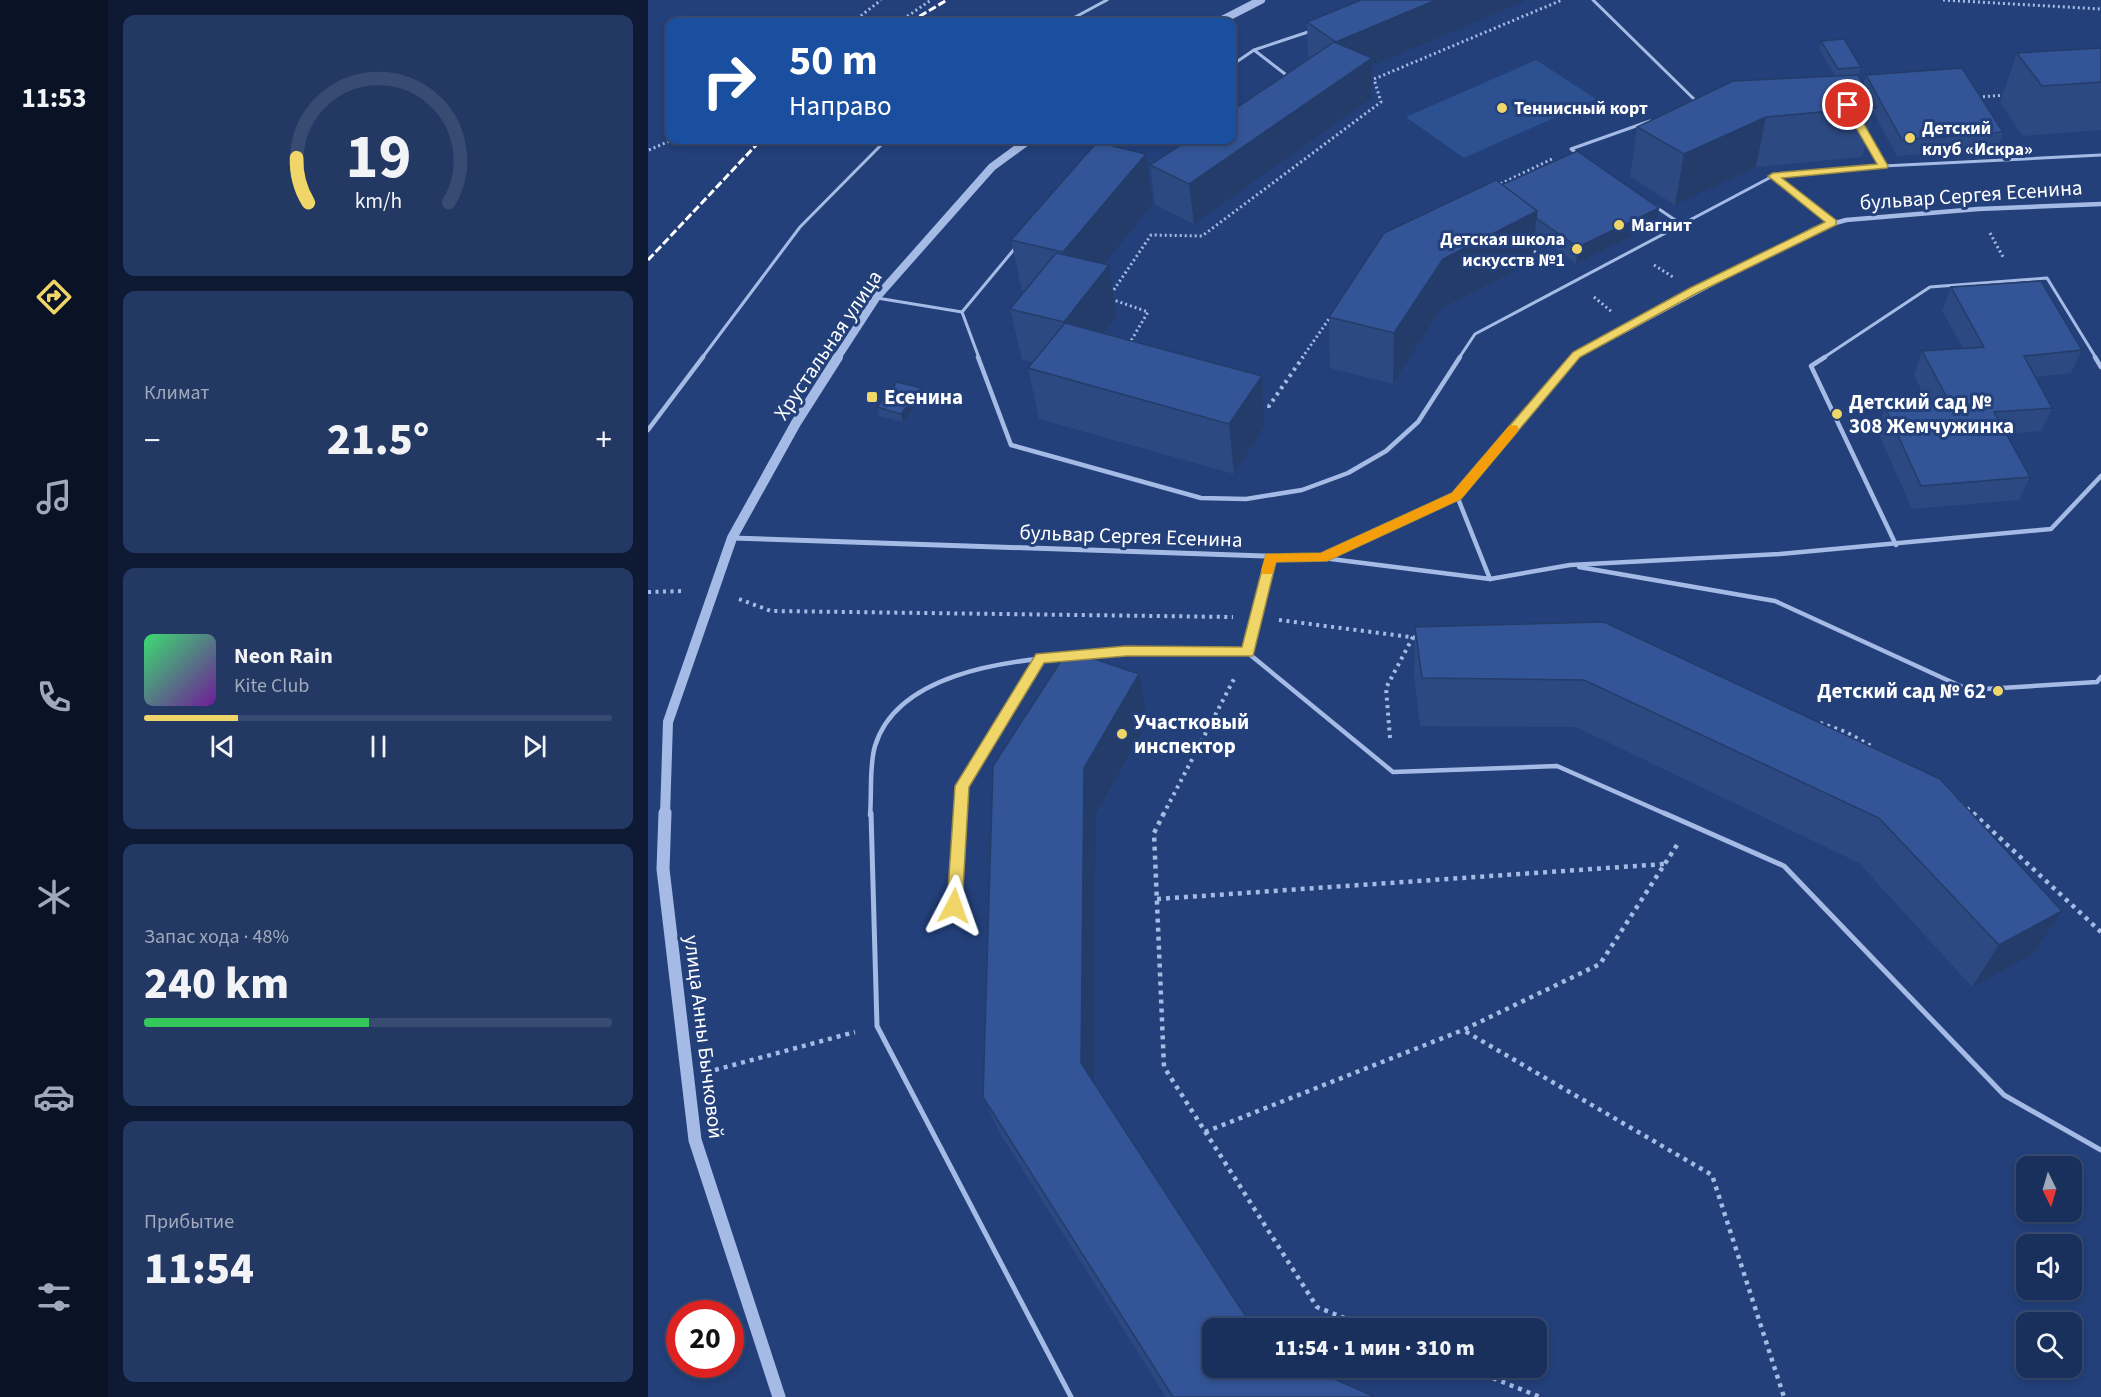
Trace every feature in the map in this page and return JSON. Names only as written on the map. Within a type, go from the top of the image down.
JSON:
[{"type":"street","points":[[1226,18],[1262,0]]},
{"type":"street","name":"Хрустальная улица","points":[[732,538],[796,423],[876,298],[992,167],[1024,144]]},
{"type":"street","name":"бульвар Сергея Есенина","points":[[732,538],[1323,558],[1457,496],[1576,355],[1694,291],[1832,222],[1978,209],[2101,204]]},
{"type":"street","name":"улица Анны Бычковой","points":[[732,538],[668,722],[663,869],[696,1140],[778,1397]]},
{"type":"lane","points":[[1073,18],[1107,0]]},
{"type":"lane","points":[[1593,0],[1698,104]]},
{"type":"lane","points":[[1236,62],[1254,50],[1321,27]]},
{"type":"lane","points":[[1254,50],[1290,76],[1280,82]]},
{"type":"lane","points":[[1688,108],[1710,102]]},
{"type":"lane","points":[[1571,149],[1656,119]]},
{"type":"lane","points":[[1860,126],[1883,166]]},
{"type":"lane","points":[[648,430],[800,227],[882,144]]},
{"type":"lane","points":[[1103,150],[1113,144]]},
{"type":"lane","points":[[1571,149],[1580,155]]},
{"type":"lane","points":[[962,312],[1011,445],[1201,498],[1246,499],[1302,490],[1348,473],[1386,451],[1418,422],[1475,334],[1773,176],[1883,166],[2101,155]]},
{"type":"lane","points":[[1773,176],[1832,222]]},
{"type":"lane","points":[[1644,199],[1681,224]]},
{"type":"lane","points":[[962,312],[1021,241]]},
{"type":"lane","points":[[1896,545],[1811,366],[1930,287],[2048,278],[2101,367]]},
{"type":"lane","points":[[876,298],[962,312]]},
{"type":"lane","points":[[1323,558],[1490,579],[1570,565],[1896,545],[2051,529],[2101,476]]},
{"type":"lane","points":[[1457,496],[1490,579]]},
{"type":"lane","points":[[1248,652],[1271,558]]},
{"type":"lane","points":[[1570,565],[1775,601],[1970,690],[2099,679],[2101,689]]},
{"type":"lane","points":[[1071,1397],[877,1026],[870,821],[875,747],[886,723],[923,689],[951,676],[1040,658],[1126,651],[1248,652],[1393,772],[1557,766],[1784,866],[2004,1095],[2101,1150]]},
{"type":"lane","points":[[954,906],[962,786],[1040,658]]},
{"type":"path","points":[[858,18],[881,0]]},
{"type":"path","points":[[903,18],[931,0]]},
{"type":"path","points":[[1125,351],[1148,312],[1108,298],[1151,235],[1202,236],[1381,102],[1374,80],[1562,0]]},
{"type":"path","points":[[1944,0],[2101,9]]},
{"type":"path","points":[[1974,90],[1978,97],[2012,94]]},
{"type":"path","points":[[649,150],[666,143]]},
{"type":"path","points":[[1487,190],[1571,149]]},
{"type":"path","points":[[1529,247],[1574,280],[1628,326]]},
{"type":"path","points":[[1631,250],[1694,291]]},
{"type":"path","points":[[1258,404],[1269,406],[1333,313]]},
{"type":"path","points":[[771,610],[1256,617],[1425,638]]},
{"type":"path","points":[[1393,772],[1386,688],[1413,637]]},
{"type":"path","points":[[1248,652],[1154,833],[1164,1067],[1317,1307],[1344,1318]]},
{"type":"path","points":[[1813,720],[1846,732],[1875,748]]},
{"type":"path","points":[[1959,801],[2101,932]]},
{"type":"path","points":[[1205,1132],[1463,1030],[1600,964],[1690,825]]},
{"type":"path","points":[[1157,899],[1665,864]]},
{"type":"path","points":[[688,1078],[877,1026]]},
{"type":"path","points":[[1463,1030],[1712,1175],[1784,1397]]},
{"type":"path","points":[[1493,1378],[1540,1397]]},
{"type":"shaded area","name":"Теннисный корт","points":[[1536,60],[1596,99],[1464,158],[1406,117]]},
{"type":"building","points":[[1361,0],[1436,0],[1336,42],[1307,22]]},
{"type":"building","points":[[1844,39],[1861,67],[1838,69],[1821,41]]},
{"type":"building","points":[[1334,42],[1372,58],[1189,184],[1150,165],[1182,144],[1236,144],[1236,108]]},
{"type":"building","points":[[2101,48],[2101,82],[2042,86],[2017,53]]},
{"type":"building","points":[[1962,68],[2003,132],[1902,140],[1866,75]]},
{"type":"building","points":[[1858,75],[1876,107],[1766,117],[1684,154],[1637,127],[1733,81]]},
{"type":"building","points":[[1095,144],[1105,144],[1146,154],[1063,252],[1011,240]]},
{"type":"building","points":[[1577,151],[1659,208],[1578,247],[1536,218],[1537,211],[1501,185]]},
{"type":"building","points":[[1496,180],[1537,211],[1443,259],[1394,333],[1329,317],[1384,233]]},
{"type":"building","points":[[1056,253],[1109,265],[1064,322],[1010,309]]},
{"type":"building","points":[[2041,281],[2082,350],[2024,356],[2052,408],[1994,412],[2030,477],[1921,486],[1885,407],[1949,401],[1922,351],[1984,347],[1951,287]]},
{"type":"building","points":[[1065,323],[1262,376],[1229,424],[1028,368]]},
{"type":"building","points":[[897,382],[921,388],[901,414],[877,407]]},
{"type":"building","points":[[1604,622],[1940,779],[2062,911],[1999,945],[1879,818],[1584,680],[1422,678],[1415,627]]},
{"type":"building","points":[[1068,650],[1139,674],[1084,768],[1081,1063],[1247,1318],[1202,1318],[1202,1378],[1332,1378],[1375,1397],[1173,1397],[983,1097],[993,766]]},
{"type":"railway","points":[[917,18],[947,0]]},
{"type":"railway","points":[[648,260],[757,144]]},
{"type":"slow traffic","points":[[1268,571],[1271,558],[1323,558],[1457,496],[1514,429]]},
{"type":"place","name":"Теннисный корт","points":[[1502,108]]},
{"type":"place","name":"Детский клуб «Искра»","points":[[1910,138]]},
{"type":"place","name":"Магнит","points":[[1619,225]]},
{"type":"place","name":"Детская школа искусств №1","points":[[1577,249]]},
{"type":"place","name":"Есенина","points":[[872,397]]},
{"type":"place","name":"Детский сад № 308 Жемчужинка","points":[[1837,414]]},
{"type":"place","name":"Детский сад № 62","points":[[1998,691]]},
{"type":"place","name":"Участковый инспектор","points":[[1122,734]]},
{"type":"route","points":[[954,906],[962,786],[1040,658],[1126,651],[1248,652],[1271,558],[1323,558],[1457,496],[1576,355],[1694,291],[1832,222],[1773,176],[1883,166],[1848,105]]}]
